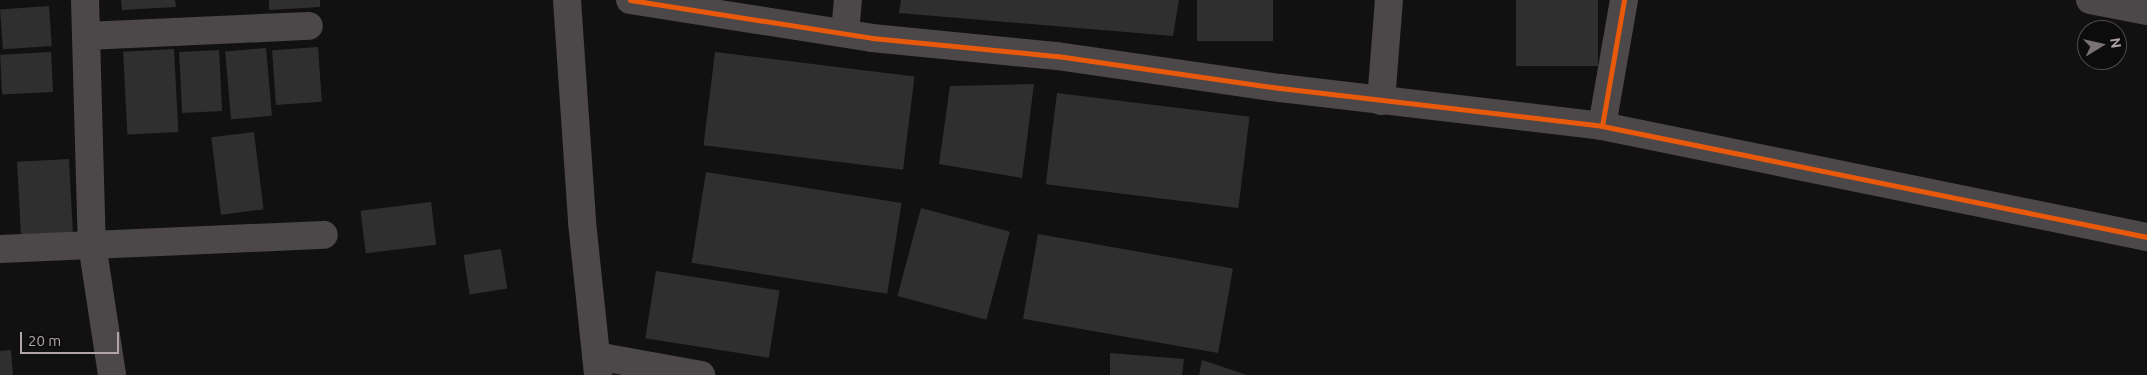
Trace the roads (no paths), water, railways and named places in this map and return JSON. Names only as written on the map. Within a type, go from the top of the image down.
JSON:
[{"type":"street","points":[[85,0],[92,244],[112,375]]},
{"type":"street","points":[[567,0],[582,222],[597,366],[701,375]]},
{"type":"street","points":[[630,0],[845,33],[1057,56],[1381,101],[1602,126],[2147,237]]},
{"type":"street","points":[[845,33],[848,0]]},
{"type":"street","points":[[1381,101],[1389,0]]},
{"type":"street","points":[[1602,126],[1624,0]]},
{"type":"street","points":[[2090,0],[2147,11]]},
{"type":"street","points":[[86,36],[309,26]]},
{"type":"street","points":[[0,249],[324,235]]}]
